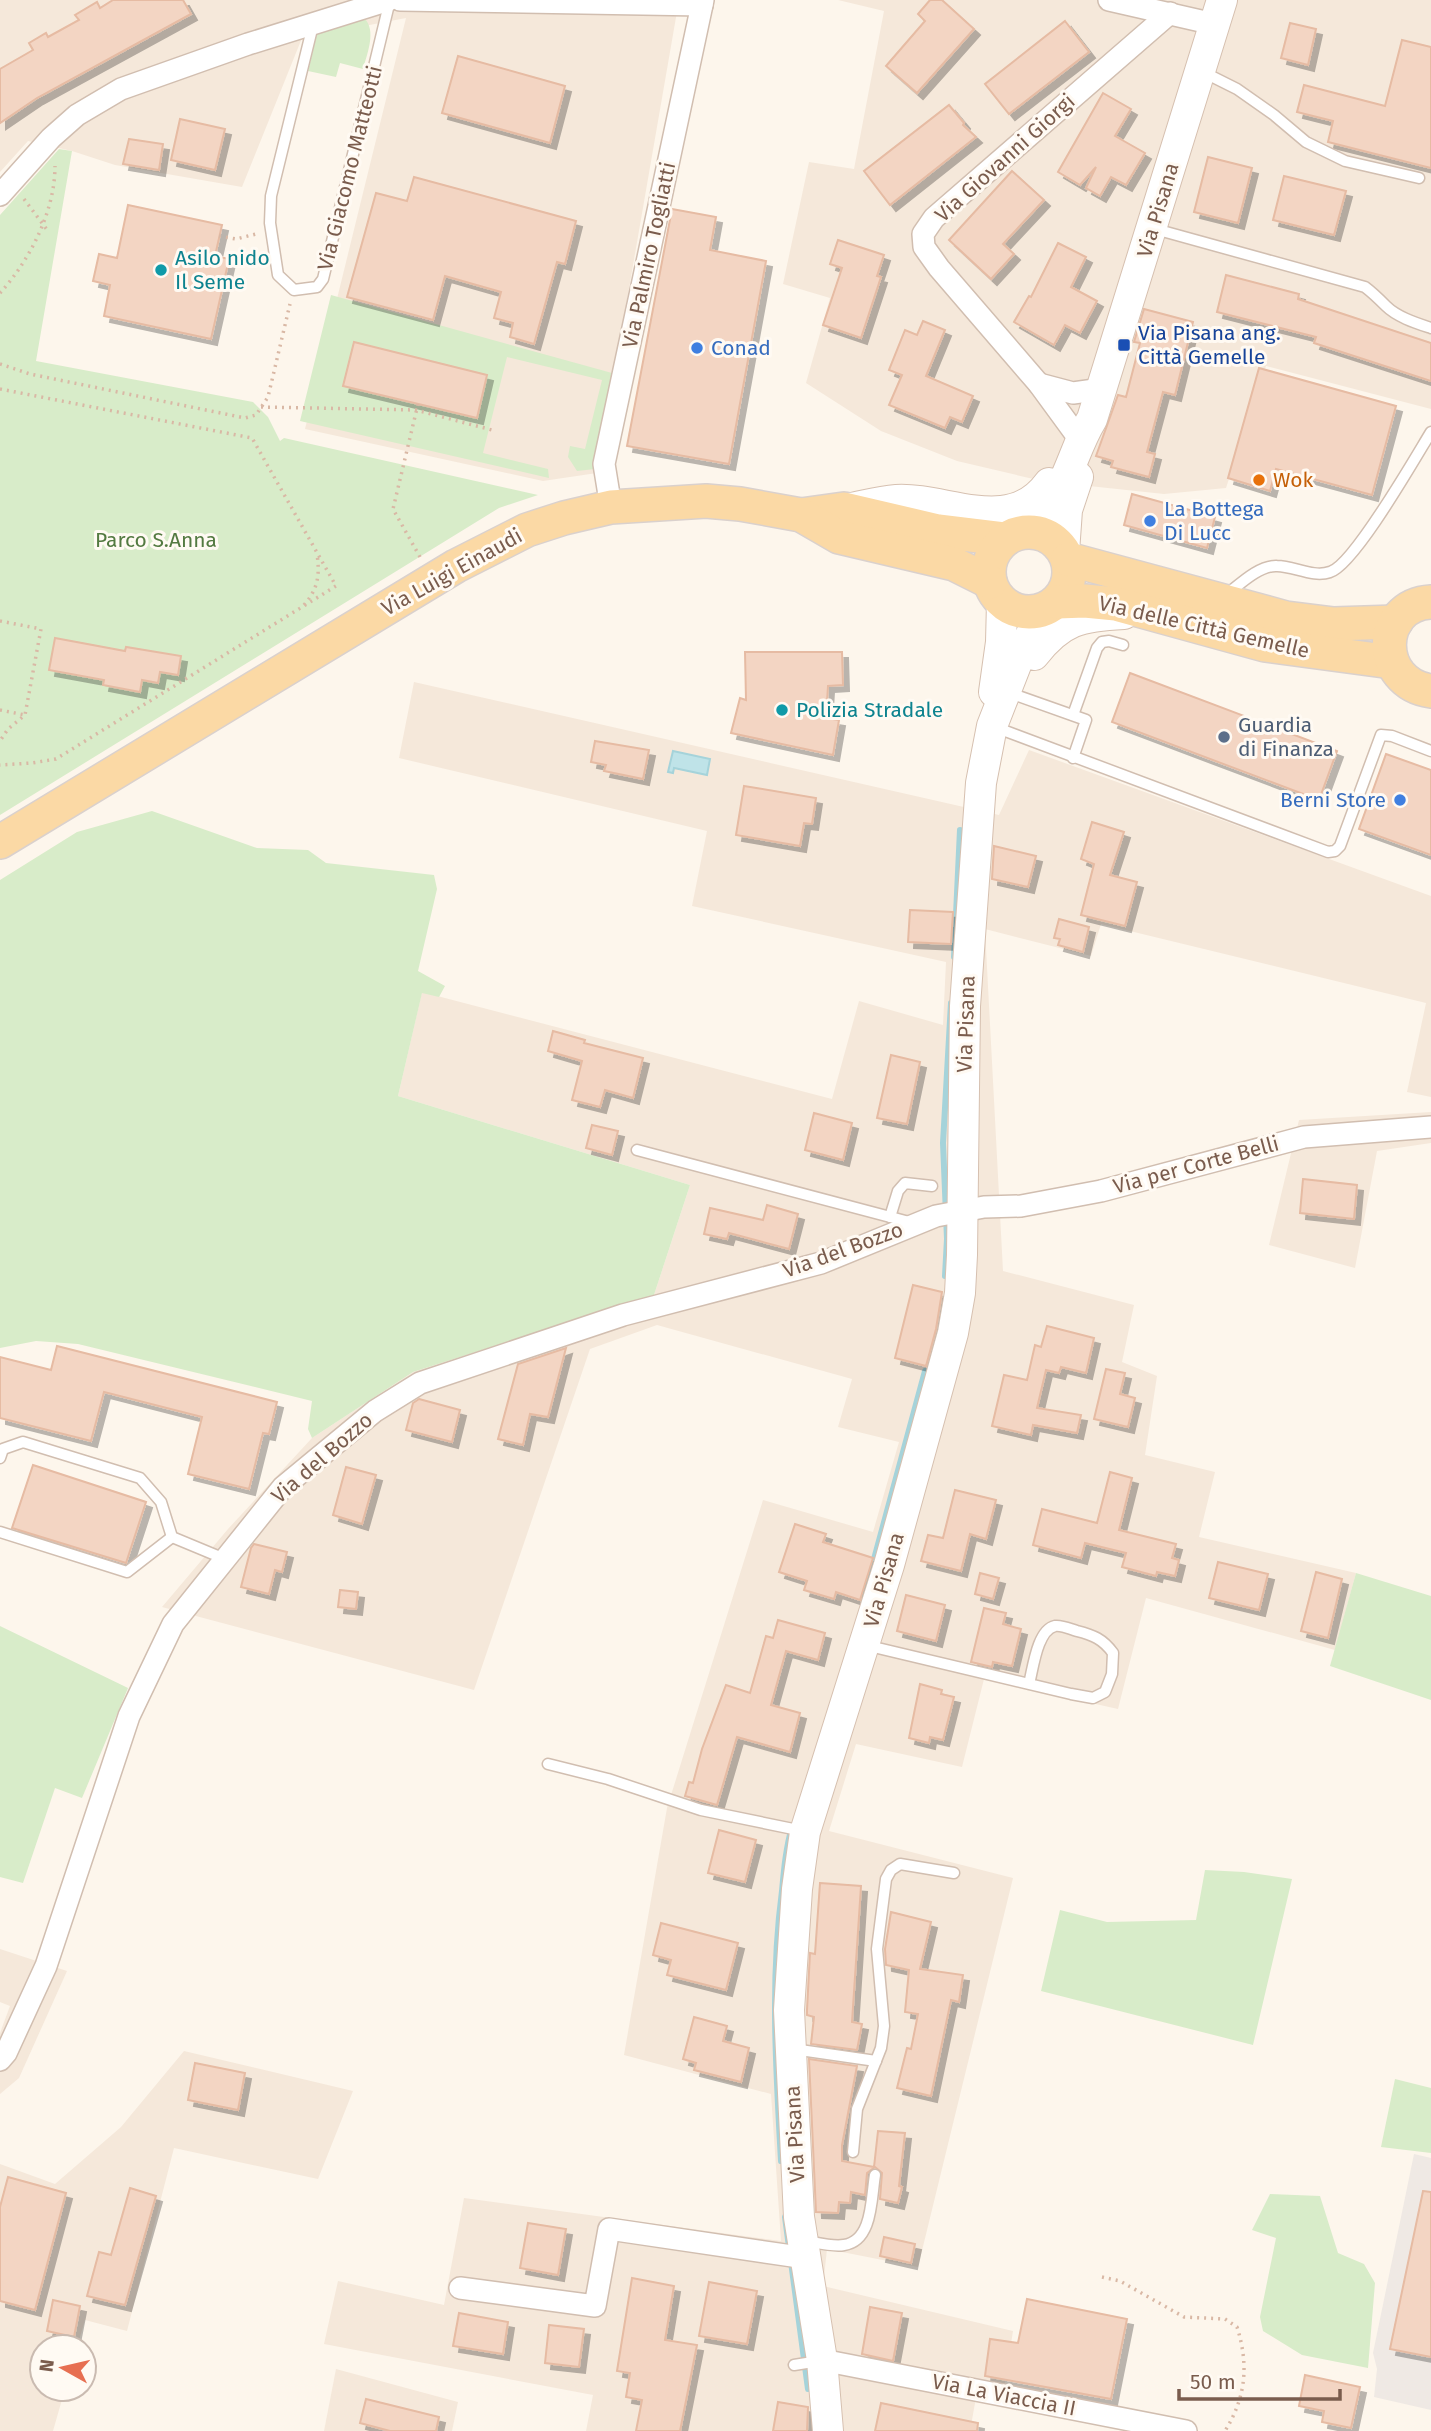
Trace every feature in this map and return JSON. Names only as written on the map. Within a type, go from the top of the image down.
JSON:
[{"type":"main road","name":"Via Pisana","points":[[828,2431],[809,2362],[805,2249],[799,2217],[790,2048],[796,1830],[865,1645],[953,1333],[960,1293],[942,1216],[962,1155],[965,1006],[981,783],[992,726],[996,592],[990,561],[996,548],[1014,536],[1055,496],[1063,484],[1086,429],[1152,228],[1218,12]]},
{"type":"main road","name":"Via Pisana","points":[[992,726],[1023,647],[1068,579],[1067,510],[1082,461],[1086,429]]},
{"type":"main road","points":[[801,514],[897,500],[997,512],[1014,509],[1031,502],[1045,488],[1086,429]]},
{"type":"main road","name":"Via Luigi Einaudi","points":[[0,842],[433,580],[498,543],[564,517],[611,507],[706,501],[801,514],[838,537],[954,564],[996,592]]},
{"type":"main road","points":[[845,509],[938,531],[1014,536],[1035,533],[1051,538],[1066,555]]},
{"type":"main road","name":"Via delle Città Gemelle","points":[[1066,555],[1218,600],[1302,621],[1334,624],[1413,610]]},
{"type":"main road","points":[[1431,573],[1413,610],[1389,640],[1392,662],[1402,678],[1410,685],[1431,691]]},
{"type":"main road","points":[[996,592],[1018,610],[1030,611],[1053,605]]},
{"type":"main road","name":"Via delle Città Gemelle","points":[[1053,605],[1097,601],[1265,645],[1392,662]]},
{"type":"main road","points":[[1007,692],[1046,638],[1060,627],[1094,616],[1144,613]]},
{"type":"street","name":"Via Giacomo Matteotti","points":[[10,194],[51,138],[77,115],[121,89],[248,44],[389,0]]},
{"type":"street","name":"Via Palmiro Togliatti","points":[[400,0],[702,2],[604,464],[611,507]]},
{"type":"street","points":[[1109,0],[1170,13],[1218,12]]},
{"type":"street","name":"Via Giovanni Giorgi","points":[[1086,429],[1039,384],[939,268],[923,247],[923,234],[934,218],[1170,13]]},
{"type":"street","points":[[1039,384],[1073,393],[1101,389]]},
{"type":"street","name":"Via per Corte Belli","points":[[942,1216],[1021,1206],[1101,1191],[1304,1137],[1431,1127]]},
{"type":"street","name":"Via del Bozzo","points":[[0,2060],[6,2053],[46,1966],[129,1716],[173,1624],[283,1487],[374,1411],[420,1383],[623,1315],[821,1263],[942,1216]]},
{"type":"street","points":[[460,2288],[595,2306],[609,2229],[805,2249]]},
{"type":"street","name":"Via La Viaccia II","points":[[809,2362],[1186,2431]]},
{"type":"lane","name":"Via Giacomo Matteotti","points":[[313,25],[271,196],[271,230],[278,275],[294,290],[317,287],[323,279],[389,0]]},
{"type":"lane","points":[[1201,71],[1237,89],[1306,142],[1345,161],[1419,178]]},
{"type":"lane","points":[[1152,228],[1365,287],[1387,307],[1414,323],[1431,328]]},
{"type":"lane","points":[[1218,600],[1263,569],[1276,566],[1323,574],[1338,569],[1356,548],[1431,432]]},
{"type":"lane","points":[[1073,715],[1097,648],[1102,642],[1109,641],[1123,645]]},
{"type":"lane","points":[[1007,692],[1086,720],[1073,758]]},
{"type":"lane","points":[[992,726],[1328,852],[1335,851],[1340,846],[1381,735],[1392,736],[1431,751]]},
{"type":"lane","points":[[636,1150],[890,1217],[942,1216]]},
{"type":"lane","points":[[890,1217],[898,1191],[905,1183],[932,1186]]},
{"type":"lane","points":[[0,1458],[3,1449],[23,1442],[140,1478],[161,1502],[172,1537]]},
{"type":"lane","points":[[0,1532],[127,1572],[172,1537]]},
{"type":"lane","points":[[172,1537],[225,1559]]},
{"type":"lane","points":[[865,1645],[1029,1684],[1093,1698],[1105,1692],[1112,1674],[1114,1653],[1106,1643],[1095,1636],[1060,1626],[1052,1627],[1045,1632],[1038,1646],[1029,1684]]},
{"type":"lane","points":[[548,1764],[608,1779],[701,1810],[796,1830]]},
{"type":"lane","points":[[853,2152],[857,2109],[876,2061],[884,2026],[877,1949],[886,1879],[891,1870],[900,1864],[954,1873]]},
{"type":"lane","points":[[790,2048],[876,2061]]},
{"type":"lane","points":[[805,2249],[844,2246],[856,2241],[865,2232],[875,2175]]},
{"type":"path","points":[[0,293],[37,239],[50,201],[54,162]]},
{"type":"path","points":[[10,194],[48,231]]},
{"type":"path","points":[[219,236],[236,239],[271,230]]},
{"type":"path","points":[[0,364],[30,374],[245,418],[256,415],[268,397],[294,290]]},
{"type":"path","points":[[0,389],[252,438],[336,586],[56,759],[0,765]]},
{"type":"path","points":[[418,404],[393,509],[433,580]]},
{"type":"path","points":[[261,407],[416,410],[492,430]]},
{"type":"path","points":[[300,609],[313,595],[317,584],[317,552]]},
{"type":"path","points":[[0,621],[41,629],[25,715],[8,729],[0,741]]},
{"type":"path","points":[[0,710],[25,715]]},
{"type":"path","points":[[1102,2277],[1120,2281],[1184,2317],[1225,2319],[1237,2327],[1244,2352],[1243,2388],[1238,2410],[1226,2431]]},
{"type":"shaded area","points":[[0,0],[679,0],[597,473],[543,481],[305,429],[406,18],[302,38],[242,187],[115,165],[28,141],[0,172]]},
{"type":"shaded area","points":[[838,0],[1431,0],[1431,409],[1266,366],[1226,488],[1164,494],[1042,481],[957,461],[881,431],[806,383],[830,298],[783,284],[809,162],[854,169],[884,11]]},
{"type":"shaded area","points":[[414,682],[999,815],[1029,750],[1431,896],[1431,1097],[1407,1092],[1426,1003],[1101,924],[1091,956],[985,929],[1003,1271],[1134,1305],[1122,1362],[1157,1376],[1145,1455],[1215,1472],[1199,1537],[1356,1573],[1335,1650],[1146,1598],[1118,1709],[984,1679],[962,1767],[856,1744],[829,1831],[1013,1878],[918,2267],[827,2249],[823,2286],[1013,2331],[1004,2389],[979,2381],[970,2431],[586,2431],[593,2395],[324,2344],[338,2281],[444,2305],[464,2198],[781,2241],[771,2094],[624,2055],[667,1808],[763,1500],[873,1532],[899,1442],[838,1427],[852,1379],[657,1325],[590,1349],[474,1690],[162,1607],[228,1529],[312,1438],[413,1372],[654,1295],[690,1185],[398,1096],[422,992],[832,1099],[859,1001],[943,1025],[946,962],[692,906],[707,831],[399,758]]},
{"type":"shaded area","points":[[1431,1112],[1431,1143],[1377,1151],[1355,1268],[1269,1245],[1299,1120]]},
{"type":"shaded area","points":[[0,1949],[67,1971],[19,2078],[0,2094],[0,2033],[10,2006],[0,2002]]},
{"type":"shaded area","points":[[184,2051],[353,2091],[318,2179],[174,2148],[127,2331],[85,2320],[81,2333],[28,2333],[28,2403],[61,2403],[53,2431],[0,2431],[0,2164],[55,2184],[121,2127]]},
{"type":"shaded area","points":[[1414,2154],[1431,2158],[1431,2410],[1374,2397],[1377,2369],[1373,2353]]},
{"type":"shaded area","points":[[336,2369],[458,2402],[452,2431],[324,2431]]},
{"type":"green space","points":[[364,18],[368,23],[370,35],[363,69],[340,63],[336,77],[308,71],[318,29]]},
{"type":"green space","name":"Parco S.Anna","points":[[59,149],[72,151],[36,361],[253,402],[268,417],[280,441],[284,438],[538,495],[499,508],[0,815],[0,215]]},
{"type":"green space","points":[[331,295],[612,373],[595,469],[577,471],[568,457],[570,446],[585,449],[602,380],[507,357],[483,453],[548,469],[549,478],[300,421]]},
{"type":"green space","points":[[152,811],[257,848],[308,850],[326,863],[434,875],[437,889],[418,971],[445,986],[439,997],[422,993],[398,1096],[690,1185],[654,1295],[413,1372],[312,1438],[308,1429],[312,1401],[78,1344],[36,1341],[0,1348],[0,880],[77,832]]},
{"type":"green space","points":[[1356,1573],[1431,1596],[1431,1700],[1330,1666]]},
{"type":"green space","points":[[0,1626],[128,1688],[82,1798],[55,1788],[23,1883],[0,1877]]},
{"type":"green space","points":[[1205,1870],[1292,1879],[1253,2045],[1041,1991],[1060,1910],[1107,1922],[1196,1920]]},
{"type":"green space","points":[[1395,2079],[1431,2088],[1431,2153],[1381,2147]]},
{"type":"green space","points":[[1270,2194],[1320,2196],[1338,2253],[1364,2264],[1375,2283],[1368,2368],[1302,2355],[1263,2331],[1260,2317],[1276,2238],[1252,2230]]},
{"type":"water","points":[[673,751],[710,759],[707,775],[674,768],[673,773],[668,772]]},
{"type":"building","points":[[113,0],[183,0],[191,14],[37,98],[0,123],[0,69],[33,50],[29,43],[46,33],[48,37],[79,20],[75,15],[97,2],[100,8]]},
{"type":"building","points":[[930,0],[942,0],[974,29],[917,93],[886,66],[925,21],[918,14]]},
{"type":"building","points":[[1065,21],[1089,52],[1009,114],[985,84]]},
{"type":"building","points":[[1290,23],[1316,29],[1308,65],[1281,58]]},
{"type":"building","points":[[1402,40],[1431,47],[1431,168],[1328,142],[1333,121],[1297,112],[1304,85],[1385,106]]},
{"type":"building","points":[[458,56],[565,86],[550,143],[442,113]]},
{"type":"building","points":[[1103,93],[1131,109],[1115,136],[1145,153],[1126,185],[1111,177],[1100,196],[1086,188],[1096,167],[1080,185],[1058,172]]},
{"type":"building","points":[[949,105],[963,125],[976,137],[890,205],[864,171]]},
{"type":"building","points":[[180,119],[225,129],[215,170],[171,160]]},
{"type":"building","points":[[129,139],[163,144],[159,170],[123,164]]},
{"type":"building","points":[[1208,157],[1252,168],[1238,223],[1194,212]]},
{"type":"building","points":[[1012,171],[1044,200],[1003,244],[1014,254],[991,279],[949,240]]},
{"type":"building","points":[[1284,176],[1346,191],[1334,235],[1273,220]]},
{"type":"building","points":[[414,177],[576,221],[565,264],[557,262],[534,344],[510,337],[513,323],[494,318],[501,292],[445,276],[433,320],[347,297],[376,193],[407,201]]},
{"type":"building","name":"Asilo nido Il Seme","points":[[128,205],[222,225],[215,256],[229,259],[211,339],[104,316],[110,285],[93,281],[99,254],[117,258]]},
{"type":"building","name":"Conad","points":[[672,209],[716,217],[710,250],[766,261],[729,464],[627,446]]},
{"type":"building","points":[[838,240],[884,255],[877,276],[881,277],[861,338],[823,325],[842,268],[830,264]]},
{"type":"building","points":[[1058,243],[1086,257],[1071,287],[1097,301],[1080,333],[1065,325],[1054,345],[1014,322],[1029,296],[1031,297]]},
{"type":"building","points":[[1226,275],[1299,294],[1298,299],[1431,343],[1431,381],[1314,343],[1316,337],[1217,312]]},
{"type":"building","points":[[1144,309],[1193,322],[1175,395],[1163,392],[1147,452],[1155,454],[1149,477],[1111,467],[1113,461],[1096,456],[1118,395],[1126,397],[1140,343],[1134,342]]},
{"type":"building","points":[[923,321],[945,330],[926,376],[973,396],[962,422],[950,417],[945,428],[889,405],[902,375],[889,370],[905,330],[917,335]]},
{"type":"building","points":[[354,342],[487,375],[477,418],[343,386]]},
{"type":"building","points":[[1259,368],[1396,406],[1372,495],[1276,469],[1270,491],[1228,478]]},
{"type":"building","points":[[1132,494],[1215,517],[1207,548],[1124,525]]},
{"type":"building","points":[[55,638],[125,651],[126,647],[181,656],[178,675],[160,672],[158,683],[142,680],[140,692],[103,685],[104,680],[49,670]]},
{"type":"building","name":"Polizia Stradale","points":[[745,652],[842,652],[843,685],[828,686],[826,718],[839,720],[833,755],[731,733],[740,698],[746,700]]},
{"type":"building","name":"Guardia di Finanza","points":[[1130,673],[1337,751],[1319,800],[1112,722]]},
{"type":"building","points":[[595,741],[649,750],[643,779],[604,771],[606,765],[591,762]]},
{"type":"building","name":"Berni Store","points":[[1386,754],[1431,770],[1431,855],[1359,829]]},
{"type":"building","points":[[744,786],[816,798],[812,824],[804,823],[800,846],[736,835]]},
{"type":"building","points":[[1092,822],[1124,832],[1110,875],[1137,882],[1125,926],[1081,915],[1094,864],[1081,859]]},
{"type":"building","points":[[994,846],[1036,856],[1028,887],[992,879]]},
{"type":"building","points":[[910,910],[953,912],[951,944],[908,942]]},
{"type":"building","points":[[1059,919],[1089,927],[1083,952],[1058,945],[1060,939],[1054,938]]},
{"type":"building","points":[[553,1031],[585,1040],[584,1043],[643,1058],[633,1098],[605,1090],[600,1107],[572,1100],[582,1061],[548,1051]]},
{"type":"building","points":[[891,1055],[920,1062],[907,1124],[877,1118]]},
{"type":"building","points":[[814,1113],[852,1123],[843,1160],[805,1150]]},
{"type":"building","points":[[592,1125],[618,1131],[612,1155],[586,1148]]},
{"type":"building","points":[[1303,1179],[1357,1185],[1354,1219],[1300,1213]]},
{"type":"building","points":[[767,1205],[798,1214],[789,1249],[729,1233],[727,1239],[704,1234],[710,1208],[763,1220]]},
{"type":"building","points":[[913,1285],[942,1292],[926,1366],[895,1358]]},
{"type":"building","points":[[1047,1326],[1094,1338],[1086,1373],[1061,1367],[1059,1373],[1046,1370],[1037,1408],[1081,1415],[1077,1433],[1033,1425],[1031,1435],[992,1426],[1004,1375],[1027,1380],[1035,1345],[1041,1347]]},
{"type":"building","points":[[57,1346],[277,1402],[269,1434],[263,1433],[249,1489],[188,1474],[202,1417],[104,1392],[91,1441],[0,1418],[0,1357],[51,1370]]},
{"type":"building","points":[[566,1348],[548,1417],[530,1414],[523,1445],[498,1439],[518,1364]]},
{"type":"building","points":[[1106,1369],[1125,1373],[1120,1394],[1135,1398],[1128,1427],[1094,1419]]},
{"type":"building","points":[[419,1399],[460,1410],[452,1442],[406,1430],[413,1403]]},
{"type":"building","points":[[33,1465],[146,1502],[126,1563],[12,1528]]},
{"type":"building","points":[[346,1467],[376,1475],[362,1524],[333,1515]]},
{"type":"building","points":[[1110,1472],[1132,1478],[1119,1530],[1176,1544],[1172,1558],[1179,1560],[1175,1576],[1157,1572],[1156,1576],[1122,1567],[1126,1553],[1085,1543],[1081,1558],[1033,1545],[1042,1509],[1097,1523]]},
{"type":"building","points":[[955,1490],[996,1500],[986,1539],[970,1534],[961,1571],[921,1561],[928,1535],[943,1538]]},
{"type":"building","points":[[795,1524],[826,1534],[823,1542],[873,1558],[860,1600],[836,1592],[834,1599],[804,1590],[807,1581],[779,1572]]},
{"type":"building","points":[[254,1544],[287,1552],[282,1572],[275,1570],[269,1594],[241,1587]]},
{"type":"building","points":[[1218,1562],[1268,1574],[1259,1610],[1209,1598]]},
{"type":"building","points":[[1316,1572],[1342,1579],[1328,1638],[1301,1631]]},
{"type":"building","points":[[980,1573],[999,1578],[993,1599],[975,1594]]},
{"type":"building","points":[[340,1590],[358,1592],[356,1609],[338,1607]]},
{"type":"building","points":[[906,1595],[945,1605],[936,1641],[897,1631]]},
{"type":"building","points":[[984,1608],[1006,1613],[1003,1624],[1021,1629],[1012,1666],[993,1662],[992,1667],[971,1662]]},
{"type":"building","points":[[778,1620],[825,1633],[818,1660],[786,1651],[771,1705],[800,1713],[790,1752],[737,1737],[717,1805],[685,1796],[689,1782],[693,1783],[702,1749],[726,1685],[750,1693],[766,1636],[773,1638]]},
{"type":"building","points":[[920,1684],[942,1690],[941,1694],[954,1697],[943,1740],[930,1737],[929,1743],[909,1738]]},
{"type":"building","points":[[719,1830],[756,1840],[745,1882],[708,1873]]},
{"type":"building","points":[[820,1883],[861,1886],[852,2022],[862,2024],[857,2050],[811,2044],[814,2017],[807,2015],[810,1953],[815,1954]]},
{"type":"building","points":[[891,1912],[931,1922],[920,1969],[963,1975],[959,2002],[951,2000],[931,2096],[897,2088],[907,2048],[911,2049],[918,2014],[905,2012],[909,1970],[886,1965],[885,1949]]},
{"type":"building","points":[[661,1923],[738,1943],[726,1990],[667,1975],[671,1960],[653,1955]]},
{"type":"building","points":[[694,2017],[727,2026],[723,2041],[749,2048],[741,2082],[694,2070],[696,2063],[683,2059]]},
{"type":"building","points":[[809,2059],[857,2066],[842,2145],[842,2161],[874,2167],[878,2131],[905,2133],[899,2186],[902,2187],[898,2203],[880,2199],[882,2173],[875,2167],[867,2173],[865,2195],[851,2192],[850,2203],[839,2202],[838,2213],[816,2212]]},
{"type":"building","points":[[195,2063],[245,2073],[238,2110],[188,2100]]},
{"type":"building","points":[[8,2177],[66,2193],[35,2310],[0,2301],[0,2207]]},
{"type":"building","points":[[130,2188],[156,2196],[125,2305],[87,2296],[99,2252],[111,2255]]},
{"type":"building","points":[[1423,2191],[1431,2192],[1431,2357],[1390,2349]]},
{"type":"building","points":[[528,2223],[566,2229],[558,2275],[520,2268]]},
{"type":"building","points":[[884,2237],[915,2244],[911,2263],[880,2256]]},
{"type":"building","points":[[632,2278],[674,2286],[665,2340],[697,2345],[680,2431],[636,2431],[642,2400],[626,2397],[630,2373],[617,2371]]},
{"type":"building","points":[[709,2282],[757,2291],[747,2344],[699,2336]]},
{"type":"building","points":[[1027,2299],[1127,2319],[1111,2399],[985,2376],[990,2339],[1018,2343]]},
{"type":"building","points":[[53,2300],[80,2306],[75,2333],[47,2331]]},
{"type":"building","points":[[870,2307],[902,2313],[893,2361],[862,2354]]},
{"type":"building","points":[[459,2313],[508,2322],[503,2354],[453,2346]]},
{"type":"building","points":[[549,2325],[584,2329],[579,2367],[545,2363]]},
{"type":"building","points":[[1305,2375],[1360,2387],[1351,2428],[1322,2422],[1324,2411],[1299,2406]]},
{"type":"building","points":[[366,2399],[439,2417],[436,2431],[390,2431],[360,2423]]},
{"type":"building","points":[[778,2402],[808,2407],[807,2431],[773,2431]]},
{"type":"building","points":[[881,2403],[978,2423],[977,2431],[875,2431]]},
{"type":"waterway","points":[[954,957],[960,830]]},
{"type":"waterway","points":[[945,1276],[947,1239],[943,1143],[951,1003]]},
{"type":"waterway","points":[[864,1596],[925,1371]]},
{"type":"waterway","points":[[781,2161],[775,2026],[776,1958],[784,1866],[792,1827]]},
{"type":"waterway","points":[[785,2217],[808,2389]]},
{"type":"place","name":"Asilo nido Il Seme","points":[[161,270]]},
{"type":"place","name":"Via Pisana ang. Città Gemelle","points":[[1124,345]]},
{"type":"place","name":"Conad","points":[[697,348]]},
{"type":"place","name":"Wok","points":[[1259,480]]},
{"type":"place","name":"La Bottega Di Lucc","points":[[1150,521]]},
{"type":"place","name":"Polizia Stradale","points":[[782,710]]},
{"type":"place","name":"Guardia di Finanza","points":[[1224,737]]},
{"type":"place","name":"Berni Store","points":[[1400,800]]}]
